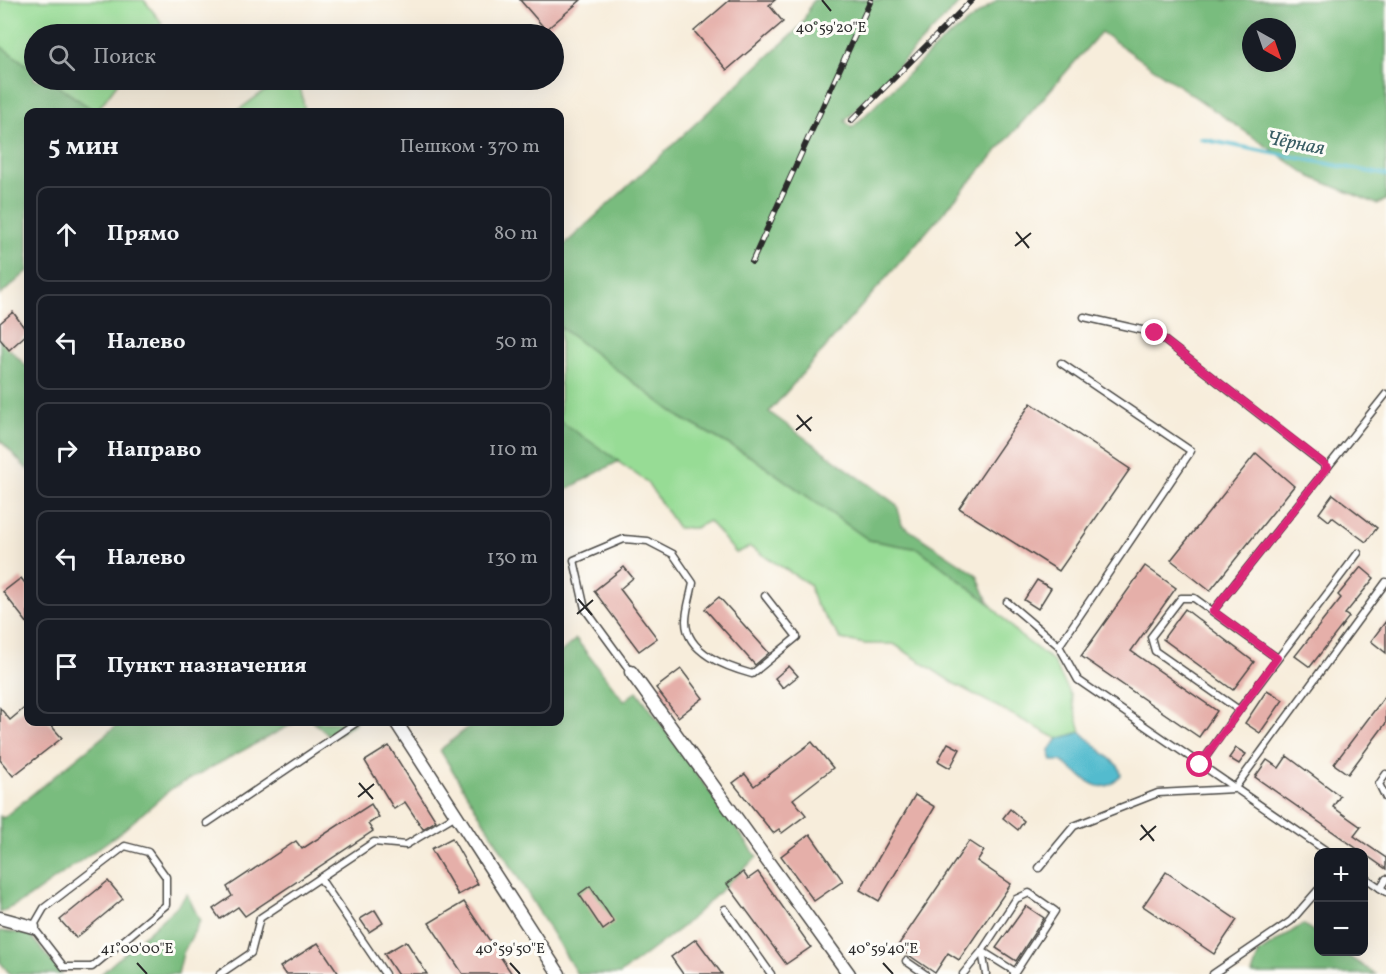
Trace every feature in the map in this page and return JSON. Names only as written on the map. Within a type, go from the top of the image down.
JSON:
[{"type":"street","points":[[631,672],[849,974]]},
{"type":"street","points":[[399,726],[559,974]]},
{"type":"street","points":[[0,918],[33,927]]},
{"type":"lane","points":[[1084,317],[1155,333],[1328,467]]},
{"type":"lane","points":[[1059,646],[1191,451],[1062,363]]},
{"type":"lane","points":[[1213,611],[1386,394]]},
{"type":"lane","points":[[631,672],[585,609],[573,560],[624,538],[648,541],[673,554],[693,583],[686,622],[690,640],[709,656],[729,668],[752,674],[797,637],[765,596]]},
{"type":"lane","points":[[1200,765],[1277,658],[1358,553]]},
{"type":"lane","points":[[1234,789],[1386,582]]},
{"type":"lane","points":[[1239,710],[1155,651],[1151,637],[1180,598],[1194,598],[1277,658]]},
{"type":"lane","points":[[1006,602],[1059,646],[1078,680],[1322,848]]},
{"type":"lane","points":[[207,823],[351,726]]},
{"type":"lane","points":[[1386,774],[1379,784],[1386,798]]},
{"type":"lane","points":[[1039,868],[1074,826],[1158,793],[1234,789]]},
{"type":"lane","points":[[220,974],[251,953],[260,918],[374,842],[406,845],[456,814]]},
{"type":"lane","points":[[125,846],[148,852],[166,877],[166,905],[92,967],[64,967],[33,927],[44,908],[125,846]]},
{"type":"lane","points":[[320,878],[385,974]]},
{"type":"lane","points":[[1368,880],[1383,890],[1386,879]]},
{"type":"lane","points":[[963,974],[982,951],[1016,899],[1029,893],[1055,911],[1014,973],[982,951]]},
{"type":"lane","points":[[1213,974],[1291,921],[1314,895]]},
{"type":"lane","points":[[725,909],[771,974]]},
{"type":"lane","points":[[982,951],[986,974]]},
{"type":"lane","points":[[906,961],[925,974]]},
{"type":"green space","points":[[0,0],[144,0],[162,23],[24,24],[24,63],[0,46]]},
{"type":"green space","points":[[813,0],[962,0],[845,121],[852,128],[939,44],[997,0],[1386,0],[1386,200],[1377,204],[1311,177],[1101,32],[769,412],[897,505],[902,525],[977,575],[988,602],[919,549],[869,540],[753,458],[681,418],[564,330],[564,245],[801,26]]},
{"type":"green space","points":[[0,46],[24,63],[24,90],[64,90],[90,108],[24,108],[24,274],[0,295]]},
{"type":"green space","points":[[64,90],[112,90],[99,108],[90,108]]},
{"type":"green space","points":[[301,90],[304,108],[241,108],[263,92]]},
{"type":"green space","points":[[564,330],[681,418],[753,458],[869,540],[919,549],[988,602],[1019,635],[1052,660],[1071,695],[1081,732],[1058,739],[953,683],[894,644],[865,644],[841,639],[815,603],[809,584],[750,547],[736,553],[709,521],[695,528],[678,528],[647,482],[564,424]]},
{"type":"green space","points":[[0,339],[24,364],[24,466],[0,440]]},
{"type":"green space","points":[[564,424],[619,461],[564,491]]},
{"type":"green space","points":[[576,639],[624,701],[637,691],[757,857],[682,927],[620,974],[577,974],[440,750],[470,726],[564,726],[564,650]]},
{"type":"green space","points":[[116,726],[289,726],[171,789],[121,832],[28,898],[0,913],[0,816],[3,818]]},
{"type":"green space","points":[[318,726],[351,726],[332,738]]},
{"type":"green space","points":[[187,894],[200,921],[183,953],[178,974],[101,974],[176,907]]},
{"type":"green space","points":[[1303,924],[1314,932],[1314,956],[1348,956],[1375,974],[1252,974],[1259,953]]},
{"type":"green space","points":[[0,931],[29,934],[62,974],[10,974],[0,962]]},
{"type":"water","points":[[1081,732],[1119,767],[1121,775],[1113,783],[1098,786],[1090,783],[1061,761],[1052,761],[1049,750],[1058,739]]},
{"type":"building","points":[[520,0],[581,0],[553,24],[541,24]]},
{"type":"building","points":[[730,0],[775,0],[769,5],[783,22],[727,70],[694,31]]},
{"type":"building","points":[[13,312],[24,327],[24,337],[9,350],[0,339],[0,323]]},
{"type":"building","points":[[1031,403],[1130,469],[1059,571],[959,508]]},
{"type":"building","points":[[1256,453],[1294,486],[1210,591],[1171,560]]},
{"type":"building","points":[[1333,494],[1377,528],[1366,542],[1332,517],[1329,521],[1319,513]]},
{"type":"building","points":[[1145,566],[1176,588],[1131,651],[1217,711],[1199,737],[1081,656]]},
{"type":"building","points":[[624,567],[633,578],[620,589],[657,638],[639,651],[594,591]]},
{"type":"building","points":[[1361,567],[1374,578],[1345,614],[1349,617],[1310,667],[1295,656],[1341,598],[1338,595]]},
{"type":"building","points":[[21,578],[24,582],[24,619],[3,592]]},
{"type":"building","points":[[1037,580],[1051,588],[1038,609],[1024,600]]},
{"type":"building","points":[[719,597],[769,653],[755,665],[705,609]]},
{"type":"building","points":[[1185,609],[1254,662],[1233,690],[1163,639]]},
{"type":"building","points":[[1386,621],[1386,653],[1371,641]]},
{"type":"building","points":[[789,666],[798,676],[783,688],[775,678]]},
{"type":"building","points":[[681,669],[703,698],[678,717],[656,688]]},
{"type":"building","points":[[1267,690],[1283,700],[1260,733],[1245,723]]},
{"type":"building","points":[[1386,695],[1386,723],[1348,774],[1334,764]]},
{"type":"building","points":[[0,708],[10,720],[24,708],[24,726],[52,726],[62,738],[13,776],[0,760]]},
{"type":"building","points":[[812,742],[833,768],[793,799],[806,815],[782,833],[779,829],[773,833],[733,783],[745,774],[754,786]]},
{"type":"building","points":[[948,743],[960,749],[950,768],[938,761]]},
{"type":"building","points":[[389,746],[436,821],[423,829],[405,802],[394,809],[365,761]]},
{"type":"building","points":[[1236,748],[1246,754],[1239,764],[1229,758]]},
{"type":"building","points":[[1287,756],[1340,796],[1333,807],[1361,827],[1354,836],[1386,858],[1386,869],[1368,856],[1368,848],[1356,848],[1255,777],[1267,760],[1279,768]]},
{"type":"building","points":[[915,795],[935,807],[879,901],[860,890]]},
{"type":"building","points":[[371,804],[379,817],[368,824],[373,831],[245,916],[238,907],[220,919],[213,909],[232,896],[227,887],[296,841],[302,849]]},
{"type":"building","points":[[1010,809],[1024,821],[1018,830],[1003,818]]},
{"type":"building","points":[[810,834],[843,881],[814,901],[781,856]]},
{"type":"building","points":[[452,838],[478,884],[458,895],[431,849]]},
{"type":"building","points":[[969,841],[984,851],[977,861],[1011,884],[959,960],[948,953],[935,973],[897,947]]},
{"type":"building","points":[[743,872],[748,879],[758,872],[811,947],[786,964],[727,884]]},
{"type":"building","points":[[1166,872],[1237,920],[1214,954],[1143,906]]},
{"type":"building","points":[[108,881],[123,899],[76,938],[60,920]]},
{"type":"building","points":[[590,886],[614,922],[603,930],[579,894]]},
{"type":"building","points":[[464,902],[512,974],[463,974],[429,923]]},
{"type":"building","points":[[1026,906],[1044,918],[1016,961],[996,948]]},
{"type":"building","points":[[375,910],[383,923],[369,932],[360,919]]},
{"type":"building","points":[[696,939],[722,974],[683,974],[671,957]]},
{"type":"building","points":[[406,941],[427,974],[397,974],[384,954]]},
{"type":"building","points":[[318,943],[339,974],[285,974],[280,967]]},
{"type":"waterway","name":"Чёрная","points":[[1201,139],[1386,175]]},
{"type":"railway","points":[[752,262],[871,0]]},
{"type":"railway","points":[[851,121],[972,0]]},
{"type":"route","points":[[1155,333],[1328,467],[1213,611],[1277,658],[1200,765]]}]
